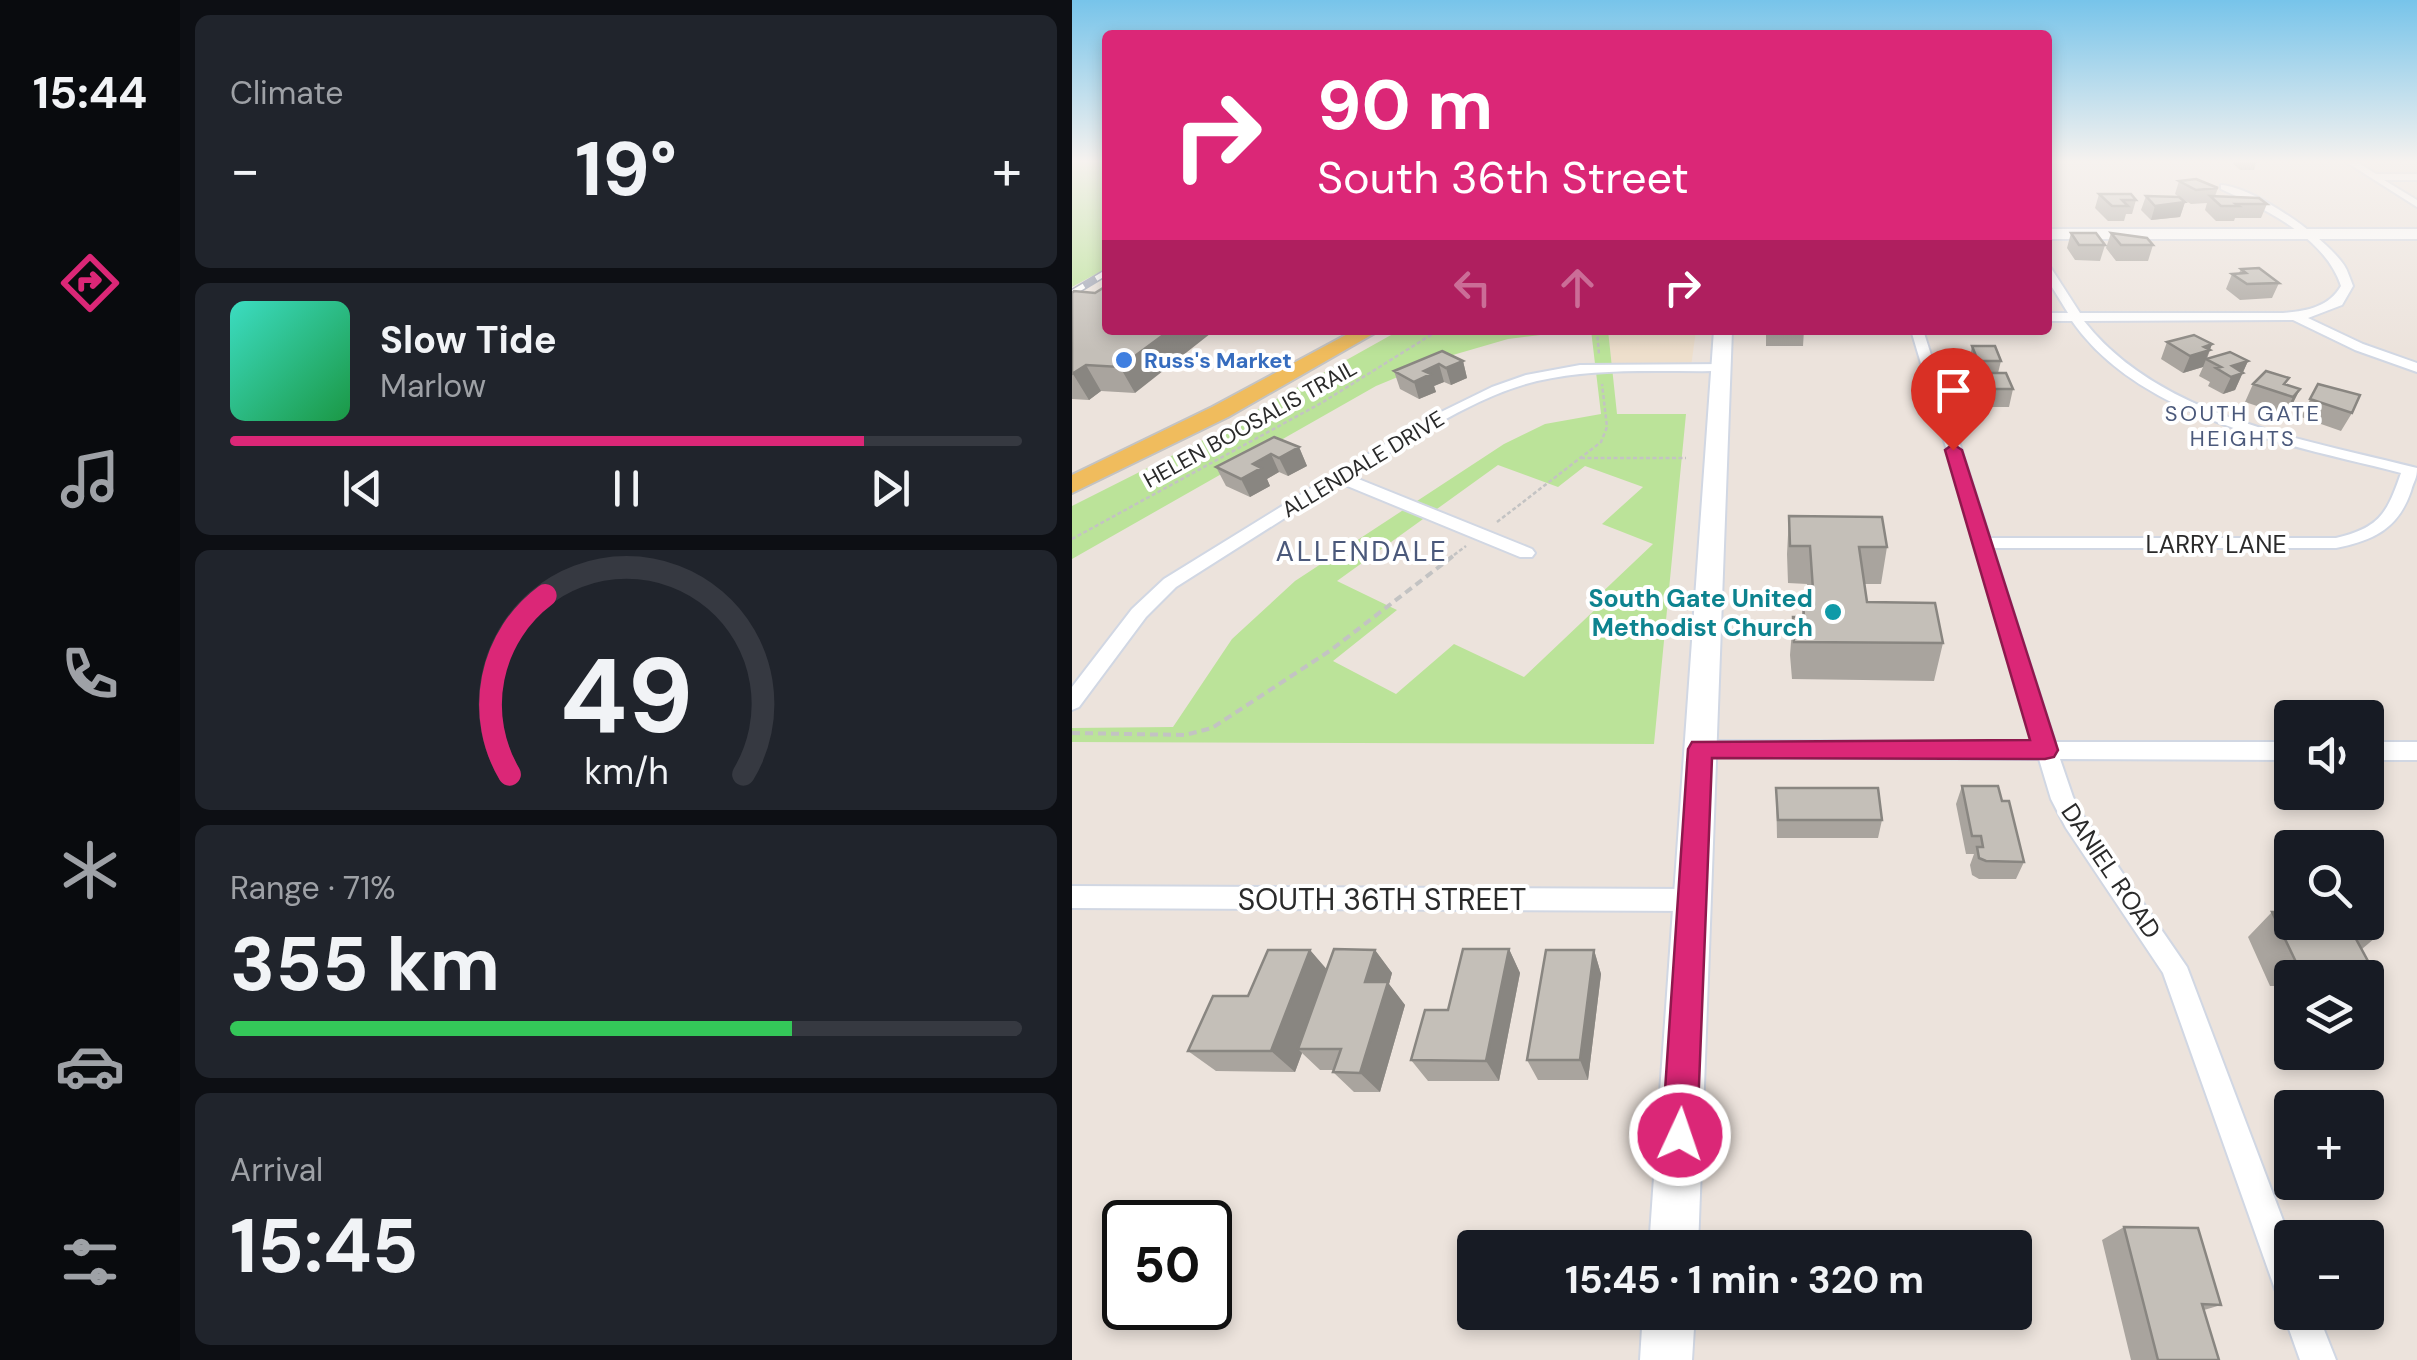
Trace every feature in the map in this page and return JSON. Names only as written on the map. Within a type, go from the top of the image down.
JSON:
[{"type":"main road","points":[[2052,234],[2416,234]]},
{"type":"main road","points":[[1072,466],[1210,400],[1331,335]]},
{"type":"main road","points":[[1072,485],[1255,394],[1361,335]]},
{"type":"main road","points":[[1673,1230],[1724,335]]},
{"type":"main road","points":[[1666,1360],[1667,1330]]},
{"type":"street","points":[[2300,223],[2356,267]]},
{"type":"street","points":[[2052,278],[2077,317],[2107,352],[2177,396],[2270,432],[2413,472]]},
{"type":"street","points":[[2052,317],[2295,316],[2341,305],[2353,298],[2361,283]]},
{"type":"street","points":[[2295,316],[2358,348],[2416,368]]},
{"type":"street","name":"DANIEL ROAD","points":[[1919,335],[2062,799],[2080,835],[2147,922],[2174,967],[2274,1240]]},
{"type":"street","name":"ALLENDALE DRIVE","points":[[1072,702],[1139,613],[1170,583],[1446,415],[1498,390],[1547,374],[1600,368],[1722,367]]},
{"type":"street","name":"LARRY LANE","points":[[1982,543],[2336,543],[2357,539],[2387,524],[2396,514],[2413,472]]},
{"type":"street","points":[[1339,477],[1526,553]]},
{"type":"street","points":[[1700,749],[2274,750]]},
{"type":"street","points":[[2384,751],[2416,751]]},
{"type":"street","name":"SOUTH 36TH STREET","points":[[1072,897],[1692,900]]},
{"type":"street","points":[[2307,1330],[2318,1360]]},
{"type":"path","name":"HELEN BOOSALIS TRAIL","points":[[1072,539],[1323,402],[1431,335]]},
{"type":"path","points":[[1072,733],[1185,734],[1212,728],[1331,650],[1606,435],[1597,335]]},
{"type":"path","points":[[1580,458],[1686,458]]},
{"type":"shaded area","points":[[1609,335],[1695,335],[1691,367],[1612,367]]},
{"type":"green space","points":[[1072,223],[1102,223],[1102,271],[1072,287]]},
{"type":"green space","points":[[1391,335],[1540,335],[1508,339],[1446,357],[1376,386],[1072,559],[1072,506],[1205,439]]},
{"type":"green space","points":[[1592,335],[1609,335],[1617,414],[1686,414],[1654,744],[1072,742],[1072,728],[1173,727],[1232,639],[1295,581],[1504,444],[1545,424],[1601,414]],"holes":[[[1498,465],[1558,487],[1585,466],[1643,487],[1602,524],[1653,544],[1594,600],[1601,604],[1524,677],[1454,644],[1396,694],[1333,661],[1397,610],[1337,581]]]},
{"type":"building","points":[[2071,233],[2096,233],[2105,245],[2079,245]]},
{"type":"building","points":[[2111,233],[2147,238],[2153,245],[2121,245]]},
{"type":"building","points":[[2259,268],[2279,283],[2247,284],[2232,274],[2246,273],[2241,269]]},
{"type":"building","points":[[1102,289],[1102,335],[1163,335],[1120,367],[1086,365],[1072,374],[1072,293],[1095,293]]},
{"type":"building","points":[[2194,335],[2212,344],[2204,347],[2210,350],[2190,356],[2167,342]]},
{"type":"building","points":[[1972,346],[1995,346],[2001,361],[1978,361]]},
{"type":"building","points":[[1442,351],[1463,361],[1446,368],[1439,364],[1424,371],[1431,374],[1414,382],[1394,371]]},
{"type":"building","points":[[2230,352],[2248,361],[2232,366],[2243,373],[2231,377],[2206,359]]},
{"type":"building","points":[[2266,371],[2289,378],[2284,384],[2300,389],[2293,397],[2253,384]]},
{"type":"building","points":[[1982,373],[2006,373],[2013,389],[1989,389]]},
{"type":"building","points":[[2318,384],[2360,395],[2352,413],[2310,399]]},
{"type":"building","points":[[1274,437],[1299,447],[1279,458],[1271,454],[1253,464],[1261,468],[1241,479],[1216,467]]},
{"type":"building","points":[[1789,516],[1882,517],[1887,547],[1859,547],[1867,602],[1935,603],[1943,643],[1794,642],[1793,617],[1804,617],[1803,603],[1814,604],[1810,546],[1790,546]]},
{"type":"building","points":[[1962,786],[1998,786],[2002,801],[2009,801],[2024,862],[1979,858],[1981,836],[1972,836]]},
{"type":"building","points":[[1776,788],[1878,788],[1882,820],[1778,820]]},
{"type":"building","points":[[2285,940],[2357,940],[2367,960],[2295,960]]},
{"type":"building","points":[[1334,949],[1375,950],[1365,982],[1388,982],[1360,1073],[1333,1072],[1341,1049],[1298,1049]]},
{"type":"building","points":[[1463,949],[1509,949],[1486,1061],[1411,1060],[1425,1010],[1448,1010]]},
{"type":"building","points":[[1268,950],[1310,950],[1271,1051],[1188,1051],[1213,996],[1248,996]]},
{"type":"building","points":[[1546,950],[1594,950],[1580,1060],[1527,1060]]},
{"type":"building","points":[[2124,1227],[2198,1228],[2221,1305],[2202,1304],[2219,1360],[2158,1360]]},
{"type":"railway","points":[[1072,293],[1102,275]]},
{"type":"place","name":"Russ's Market","points":[[1124,360]]},
{"type":"place","name":"South Gate United Methodist Church","points":[[1833,612]]},
{"type":"district","name":"SOUTH GATE HEIGHTS","points":[[2243,426]]},
{"type":"district","name":"ALLENDALE","points":[[1362,551]]},
{"type":"route","points":[[1680,1135],[1700,749],[2045,750],[1953,450]]}]
